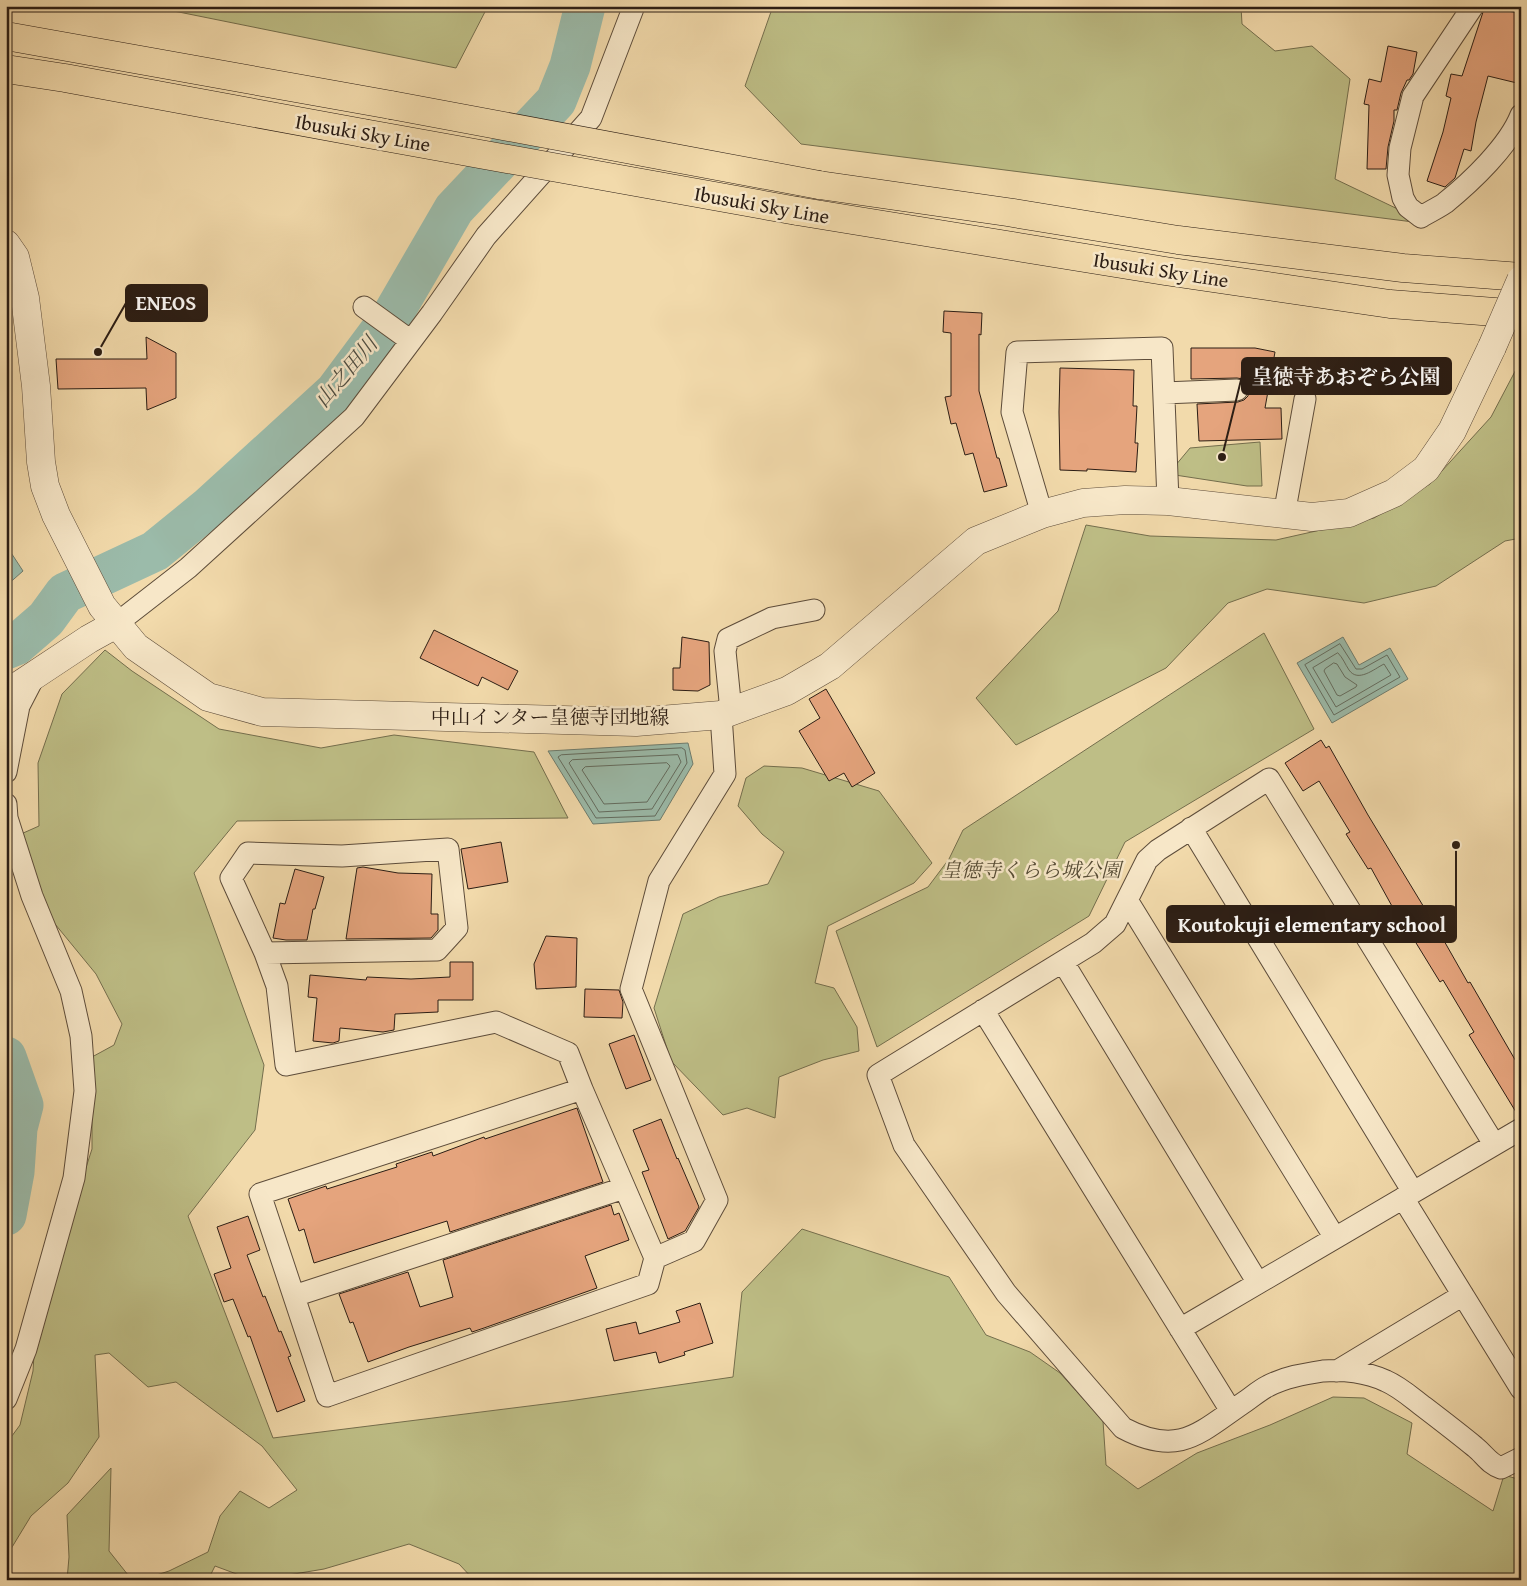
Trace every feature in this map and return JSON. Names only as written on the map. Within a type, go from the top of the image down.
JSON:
[{"type":"main road","points":[[6,22],[43,42]]},
{"type":"main road","name":"Ibusuki Sky Line","points":[[6,36],[392,105],[819,185],[1007,212],[1178,240],[1403,268],[1521,279]]},
{"type":"main road","name":"Ibusuki Sky Line","points":[[6,69],[66,78],[797,211],[1166,271],[1390,304],[1521,314]]},
{"type":"main road","points":[[6,80],[66,78]]},
{"type":"street","points":[[6,694],[89,639],[109,615],[188,568],[354,417],[486,236],[591,118],[634,6]]},
{"type":"street","points":[[1474,6],[1412,96],[1400,148],[1398,175],[1403,198],[1408,208],[1422,217],[1444,204],[1489,161],[1517,124],[1521,114]]},
{"type":"street","name":"中山インター皇徳寺団地線","points":[[6,244],[15,257],[13,277],[25,298],[36,386],[41,462],[45,486],[56,515],[83,570],[109,615],[136,647],[208,697],[262,712],[636,722],[726,713],[787,691],[830,666],[976,541],[1042,514],[1083,503],[1125,500],[1168,501],[1312,517],[1349,513],[1394,493],[1426,469],[1452,431],[1492,347],[1521,279]]},
{"type":"street","points":[[364,307],[411,341]]},
{"type":"street","points":[[1042,514],[1012,412],[1017,352],[1162,348],[1168,501]]},
{"type":"street","points":[[1164,393],[1237,390]]},
{"type":"street","points":[[1284,515],[1305,399]]},
{"type":"street","points":[[655,1258],[694,1241],[717,1200],[631,989],[659,881],[725,774],[725,651],[728,639],[772,618],[814,610]]},
{"type":"street","points":[[6,772],[19,706],[34,677]]},
{"type":"street","points":[[1494,1144],[1269,779],[1191,828],[1158,850],[1147,860],[1115,924],[1106,933],[1063,962],[878,1075],[904,1144],[1006,1293],[1123,1428],[1139,1437],[1156,1441],[1171,1442],[1187,1439],[1202,1431],[1266,1386],[1303,1375],[1345,1370],[1386,1381],[1402,1391],[1477,1448],[1493,1465],[1500,1468],[1521,1458]]},
{"type":"street","points":[[6,804],[7,818],[32,896],[71,991],[81,1036],[85,1091],[74,1178],[26,1349],[6,1399]]},
{"type":"street","points":[[1191,828],[1408,1195],[1463,1295],[1521,1389]]},
{"type":"street","points":[[266,953],[437,950],[457,928],[448,849],[342,856],[248,853],[231,878],[266,953],[277,986],[286,1065],[496,1022],[568,1053],[655,1258],[648,1284],[327,1396],[260,1194],[582,1089]]},
{"type":"street","points":[[1127,900],[1335,1238]]},
{"type":"street","points":[[1063,962],[1258,1283]]},
{"type":"street","points":[[983,1010],[1231,1411]]},
{"type":"street","points":[[1180,1329],[1494,1144],[1518,1136]]},
{"type":"street","points":[[294,1296],[624,1188]]},
{"type":"street","points":[[1337,1371],[1463,1295]]},
{"type":"green space","points":[[149,6],[488,6],[456,68]]},
{"type":"green space","points":[[773,6],[1241,6],[1242,24],[1275,51],[1312,46],[1350,79],[1335,179],[1429,224],[801,144],[745,86]]},
{"type":"green space","points":[[1521,360],[1521,538],[1505,541],[1436,586],[1364,603],[1267,589],[1228,603],[1166,668],[1016,745],[976,698],[1058,611],[1086,525],[1150,536],[1276,540],[1374,518],[1430,484],[1491,417]]},
{"type":"green space","points":[[1260,442],[1262,486],[1247,486],[1175,475],[1175,466],[1190,448]]},
{"type":"green space","name":"皇徳寺くらら城公園","points":[[1264,633],[1314,729],[1125,842],[1089,916],[877,1047],[836,931],[928,887],[949,859],[963,830]]},
{"type":"green space","points":[[105,650],[132,671],[219,729],[321,748],[394,735],[534,752],[568,818],[237,821],[194,873],[264,1065],[255,1130],[188,1216],[273,1438],[569,1401],[733,1377],[742,1292],[802,1229],[949,1277],[986,1335],[1030,1352],[1060,1373],[1103,1421],[1106,1465],[1138,1489],[1197,1453],[1270,1425],[1333,1397],[1364,1398],[1412,1423],[1407,1454],[1493,1511],[1504,1475],[1521,1480],[1521,1580],[474,1580],[459,1564],[409,1544],[324,1569],[282,1576],[250,1579],[215,1566],[208,1580],[141,1580],[169,1571],[208,1552],[220,1516],[240,1491],[269,1508],[297,1490],[262,1446],[176,1382],[148,1387],[109,1353],[95,1355],[99,1437],[68,1483],[31,1516],[6,1557],[6,1444],[20,1425],[33,1371],[36,1322],[92,1149],[92,1057],[114,1045],[122,1024],[96,974],[46,913],[12,838],[39,826],[38,763],[62,694]]},
{"type":"green space","points":[[764,766],[802,768],[879,791],[932,863],[914,883],[828,926],[815,983],[834,988],[857,1027],[859,1051],[823,1060],[779,1077],[775,1118],[747,1108],[723,1115],[671,1061],[654,1008],[683,914],[719,897],[768,884],[784,852],[762,834],[738,806],[746,778]]},
{"type":"green space","points":[[111,1468],[109,1551],[132,1580],[67,1580],[69,1557],[67,1515]]},
{"type":"water","points":[[6,545],[23,571],[6,586]]},
{"type":"water","points":[[1343,637],[1359,665],[1390,648],[1408,679],[1332,723],[1297,663]]},
{"type":"water","points":[[688,743],[693,764],[660,820],[593,824],[548,751]]},
{"type":"building","points":[[1485,6],[1510,6],[1508,11],[1521,14],[1521,69],[1517,83],[1488,76],[1476,122],[1471,151],[1464,149],[1455,178],[1445,187],[1427,181],[1443,132],[1451,98],[1446,96],[1451,74],[1462,76]]},
{"type":"building","points":[[1388,46],[1417,52],[1413,74],[1407,80],[1401,93],[1397,110],[1394,110],[1386,169],[1367,169],[1369,105],[1364,104],[1369,79],[1381,82]]},
{"type":"building","points":[[944,311],[982,313],[981,335],[979,334],[979,391],[997,458],[999,458],[1007,486],[984,492],[973,453],[965,455],[956,423],[951,424],[945,397],[951,396],[951,333],[943,332]]},
{"type":"building","points":[[146,337],[176,353],[176,398],[147,410],[146,388],[58,389],[56,359],[147,359]]},
{"type":"building","points":[[1191,348],[1255,348],[1275,352],[1265,408],[1281,408],[1282,439],[1199,441],[1197,404],[1238,402],[1248,396],[1249,389],[1243,379],[1191,379]]},
{"type":"building","points":[[1060,368],[1134,370],[1133,406],[1137,406],[1135,443],[1138,443],[1136,472],[1087,469],[1087,471],[1060,470]]},
{"type":"building","points":[[434,630],[518,671],[508,690],[482,677],[478,686],[420,658]]},
{"type":"building","points":[[682,637],[709,642],[710,685],[698,691],[673,690],[673,668],[680,668]]},
{"type":"building","points":[[826,689],[875,773],[852,787],[844,773],[829,781],[799,731],[820,718],[809,699]]},
{"type":"building","points":[[1321,740],[1326,748],[1329,746],[1368,815],[1468,983],[1470,982],[1521,1070],[1521,1117],[1519,1117],[1469,1035],[1474,1032],[1443,980],[1440,982],[1393,908],[1371,868],[1368,869],[1346,834],[1350,832],[1319,781],[1303,791],[1285,763]]},
{"type":"building","points":[[501,842],[508,882],[468,889],[461,849]]},
{"type":"building","points":[[363,867],[398,873],[432,874],[431,914],[438,914],[438,930],[431,938],[346,939],[357,868]]},
{"type":"building","points":[[295,869],[324,877],[315,909],[313,909],[307,940],[273,938],[280,903],[285,904]]},
{"type":"building","points":[[546,936],[577,938],[576,987],[536,989],[534,964]]},
{"type":"building","points":[[450,962],[473,962],[473,1000],[438,1000],[438,1012],[395,1014],[394,1030],[383,1032],[340,1028],[339,1041],[333,1043],[313,1041],[317,998],[308,997],[310,975],[366,980],[367,977],[411,979],[450,977]]},
{"type":"building","points":[[585,989],[619,990],[623,1002],[622,1018],[584,1017]]},
{"type":"building","points":[[634,1035],[651,1080],[626,1089],[609,1044]]},
{"type":"building","points":[[577,1108],[603,1182],[450,1232],[447,1221],[314,1263],[304,1229],[299,1231],[288,1199],[326,1186],[327,1189],[397,1167],[396,1164],[432,1152],[433,1156],[484,1137],[485,1139]]},
{"type":"building","points":[[661,1119],[699,1207],[685,1231],[668,1239],[642,1172],[649,1170],[633,1130]]},
{"type":"building","points":[[611,1205],[614,1215],[619,1213],[629,1240],[585,1256],[597,1288],[472,1332],[470,1328],[368,1362],[353,1322],[350,1323],[339,1294],[408,1272],[420,1307],[453,1297],[443,1260]]},
{"type":"building","points":[[248,1216],[260,1250],[247,1255],[263,1297],[265,1296],[291,1356],[288,1357],[305,1401],[277,1412],[250,1336],[248,1337],[233,1299],[224,1302],[214,1274],[231,1268],[217,1227]]},
{"type":"building","points":[[700,1303],[713,1343],[684,1352],[685,1355],[659,1363],[656,1352],[614,1361],[606,1329],[636,1322],[639,1334],[680,1322],[676,1311]]},
{"type":"waterway","name":"山之田川","points":[[6,649],[16,645],[46,619],[65,593],[155,551],[209,507],[335,392],[393,314],[454,209],[556,101],[570,66],[585,6]]},
{"type":"waterway","name":"山之田川","points":[[6,1057],[23,1105],[17,1128],[14,1172],[6,1215]]},
{"type":"place","name":"ENEOS","points":[[98,352]]},
{"type":"place","name":"皇徳寺あおぞら公園","points":[[1222,457]]},
{"type":"place","name":"Koutokuji elementary school","points":[[1456,845]]}]
